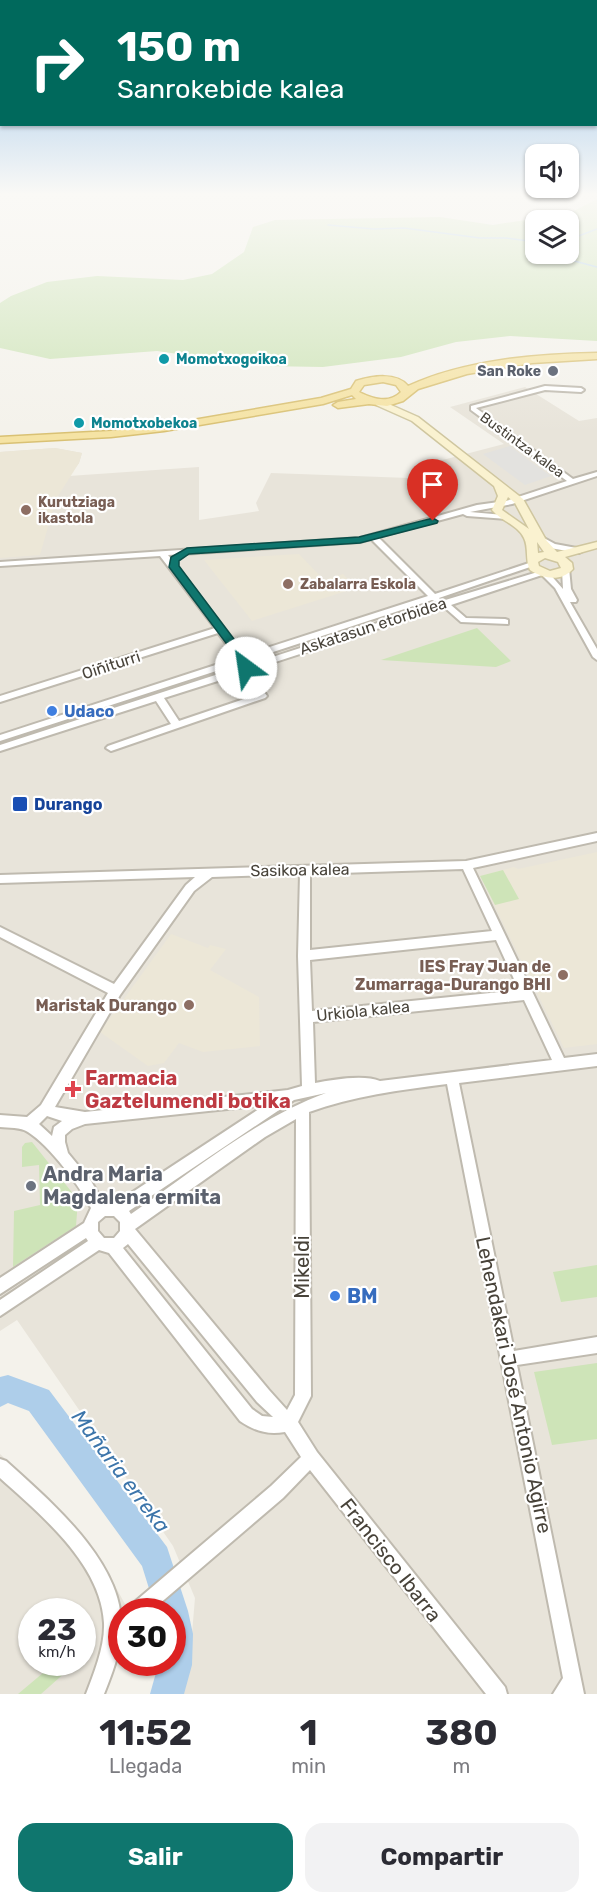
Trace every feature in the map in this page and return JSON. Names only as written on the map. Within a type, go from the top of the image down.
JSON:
[{"type":"main road","points":[[0,442],[164,428],[298,406],[355,391],[356,387],[367,381],[419,378],[519,357],[597,354]]},
{"type":"main road","points":[[0,442],[112,436],[216,425],[374,402],[396,401],[406,393],[441,379],[515,362],[597,354]]},
{"type":"main road","points":[[392,380],[405,387],[415,419]]},
{"type":"main road","points":[[355,391],[361,398],[415,419],[503,489],[513,506],[516,518],[506,517]]},
{"type":"main road","points":[[503,489],[502,493],[537,537],[554,555],[566,563],[566,569]]},
{"type":"main road","points":[[513,506],[498,513],[528,533],[538,568]]},
{"type":"main road","points":[[538,568],[538,556],[579,551],[597,545]]},
{"type":"main road","points":[[538,568],[559,574],[579,560],[597,553]]},
{"type":"street","name":"Bustintza kalea","points":[[572,482],[473,409],[474,406],[545,388],[581,390]]},
{"type":"street","points":[[513,506],[533,494],[597,476]]},
{"type":"street","points":[[0,564],[374,538],[457,514],[531,502],[597,476]]},
{"type":"street","points":[[503,489],[519,494],[533,494]]},
{"type":"street","points":[[457,514],[506,517]]},
{"type":"street","points":[[537,537],[553,546],[579,551]]},
{"type":"street","points":[[374,538],[458,621],[505,622]]},
{"type":"street","points":[[174,567],[174,559],[187,551]]},
{"type":"street","points":[[111,748],[262,696],[246,674],[245,663],[162,553]]},
{"type":"street","points":[[538,568],[559,590],[597,657]]},
{"type":"street","name":"Askatasun etorbidea","points":[[440,601],[522,578],[538,568]]},
{"type":"street","name":"Askatasun etorbidea","points":[[0,738],[245,663],[538,568]]},
{"type":"street","points":[[566,569],[567,589],[597,642]]},
{"type":"street","points":[[522,578],[548,584],[559,590]]},
{"type":"street","name":"Oiñiturri","points":[[0,699],[221,629]]},
{"type":"street","name":"Askatasun etorbidea","points":[[0,748],[158,696],[245,663]]},
{"type":"street","points":[[158,696],[177,726]]},
{"type":"street","name":"Sasikoa kalea","points":[[1,879],[466,865],[597,837]]},
{"type":"street","points":[[466,865],[561,1065]]},
{"type":"street","points":[[305,870],[304,956],[309,1090]]},
{"type":"street","points":[[178,872],[186,876],[192,885]]},
{"type":"street","points":[[28,1124],[46,1109],[116,992],[192,885],[213,872]]},
{"type":"street","points":[[0,932],[116,992]]},
{"type":"street","points":[[304,956],[500,935]]},
{"type":"street","name":"Urkiola kalea","points":[[306,1017],[527,994]]},
{"type":"street","points":[[0,1309],[105,1244],[123,1237],[127,1228],[260,1132],[302,1108],[330,1098],[384,1086],[597,1060]]},
{"type":"street","name":"Lehendakari José Antonio Agirre","points":[[452,1077],[509,1359],[570,1689]]},
{"type":"street","points":[[62,1154],[58,1142],[59,1132],[68,1124],[85,1118],[291,1095],[309,1090],[359,1084],[384,1086]]},
{"type":"street","points":[[119,1209],[291,1095]]},
{"type":"street","name":"Mikeldi","points":[[289,1423],[303,1396],[302,1108]]},
{"type":"street","points":[[46,1109],[56,1114],[85,1118]]},
{"type":"street","points":[[0,1121],[28,1124],[62,1154],[90,1190],[100,1211]]},
{"type":"street","points":[[0,1287],[90,1227],[100,1211],[119,1209],[123,1213],[127,1228]]},
{"type":"street","points":[[90,1227],[94,1239],[105,1244],[246,1414],[259,1425],[289,1423]]},
{"type":"street","name":"Francisco Ibarra","points":[[127,1228],[263,1396],[289,1423],[311,1458],[498,1694]]},
{"type":"street","points":[[509,1359],[597,1345]]},
{"type":"street","points":[[152,1598],[277,1492],[311,1458]]},
{"type":"street","points":[[0,1467],[71,1536],[97,1571],[109,1598]]},
{"type":"street","points":[[95,1694],[108,1653]]},
{"type":"shaded area","points":[[525,387],[579,421],[597,418],[597,1694],[179,1694],[189,1669],[195,1598],[173,1546],[17,1320],[0,1331],[0,452],[55,448],[82,453],[79,463],[69,476],[199,467],[199,520],[259,511],[256,503],[271,473],[409,478],[412,468],[504,444],[450,407]]},
{"type":"shaded area","points":[[510,446],[551,476],[525,485],[483,454]]},
{"type":"shaded area","name":"Kurutziaga ikastola","points":[[55,448],[82,453],[79,463],[56,499],[40,555],[0,558],[0,452]]},
{"type":"shaded area","name":"Zabalarra Eskola","points":[[299,554],[324,580],[343,574],[356,588],[252,621],[204,560]]},
{"type":"shaded area","name":"IES Fray Juan de Zumarraga-Durango BHI","points":[[597,852],[597,1044],[564,1048],[480,876],[514,867],[518,869]]},
{"type":"shaded area","name":"Maristak Durango","points":[[171,934],[208,948],[210,945],[226,949],[210,970],[259,997],[260,1046],[203,1052],[179,1043],[164,1063],[148,1066],[100,1032]]},
{"type":"shaded area","points":[[0,1454],[49,1499],[101,1560],[122,1598],[108,1598],[108,1676],[111,1676],[105,1694],[0,1694]]},
{"type":"green space","points":[[212,274],[597,274],[597,341],[510,336],[456,342],[401,357],[323,367],[264,366],[157,351],[50,359],[0,348],[0,303],[11,296],[47,282],[97,276],[183,280]]},
{"type":"green space","points":[[477,628],[511,661],[496,667],[381,660]]},
{"type":"green space","points":[[503,870],[519,899],[495,905],[480,876]]},
{"type":"green space","points":[[32,1142],[78,1200],[76,1226],[13,1267],[14,1211],[40,1205],[39,1165],[22,1167],[22,1147],[25,1143]]},
{"type":"green space","points":[[597,1265],[597,1297],[561,1302],[553,1272]]},
{"type":"green space","points":[[597,1363],[597,1439],[552,1445],[534,1372]]},
{"type":"green space","points":[[39,1676],[61,1676],[41,1694],[18,1694]]},
{"type":"waterway","name":"Mañaria erreka","points":[[0,1392],[8,1389],[39,1400],[156,1558],[168,1598]]},
{"type":"waterway","name":"Mañaria erreka","points":[[167,1694],[173,1676]]},
{"type":"place","name":"Momotxogoikoa","points":[[164,359]]},
{"type":"place","name":"San Roke","points":[[553,371]]},
{"type":"place","name":"Momotxobekoa","points":[[79,423]]},
{"type":"place","name":"Kurutziaga ikastola","points":[[26,510]]},
{"type":"place","name":"Zabalarra Eskola","points":[[288,584]]},
{"type":"place","name":"Udaco","points":[[52,711]]},
{"type":"place","name":"Durango","points":[[20,804]]},
{"type":"place","name":"IES Fray Juan de Zumarraga-Durango BHI","points":[[563,975]]},
{"type":"place","name":"Maristak Durango","points":[[189,1005]]},
{"type":"place","name":"Farmacia Gaztelumendi botika","points":[[73,1089]]},
{"type":"place","name":"Andra Maria Magdalena ermita","points":[[31,1186]]},
{"type":"place","name":"BM","points":[[335,1296]]},
{"type":"route","points":[[246,668],[247,664],[174,567],[174,559],[187,551],[374,538],[433,521]]}]
